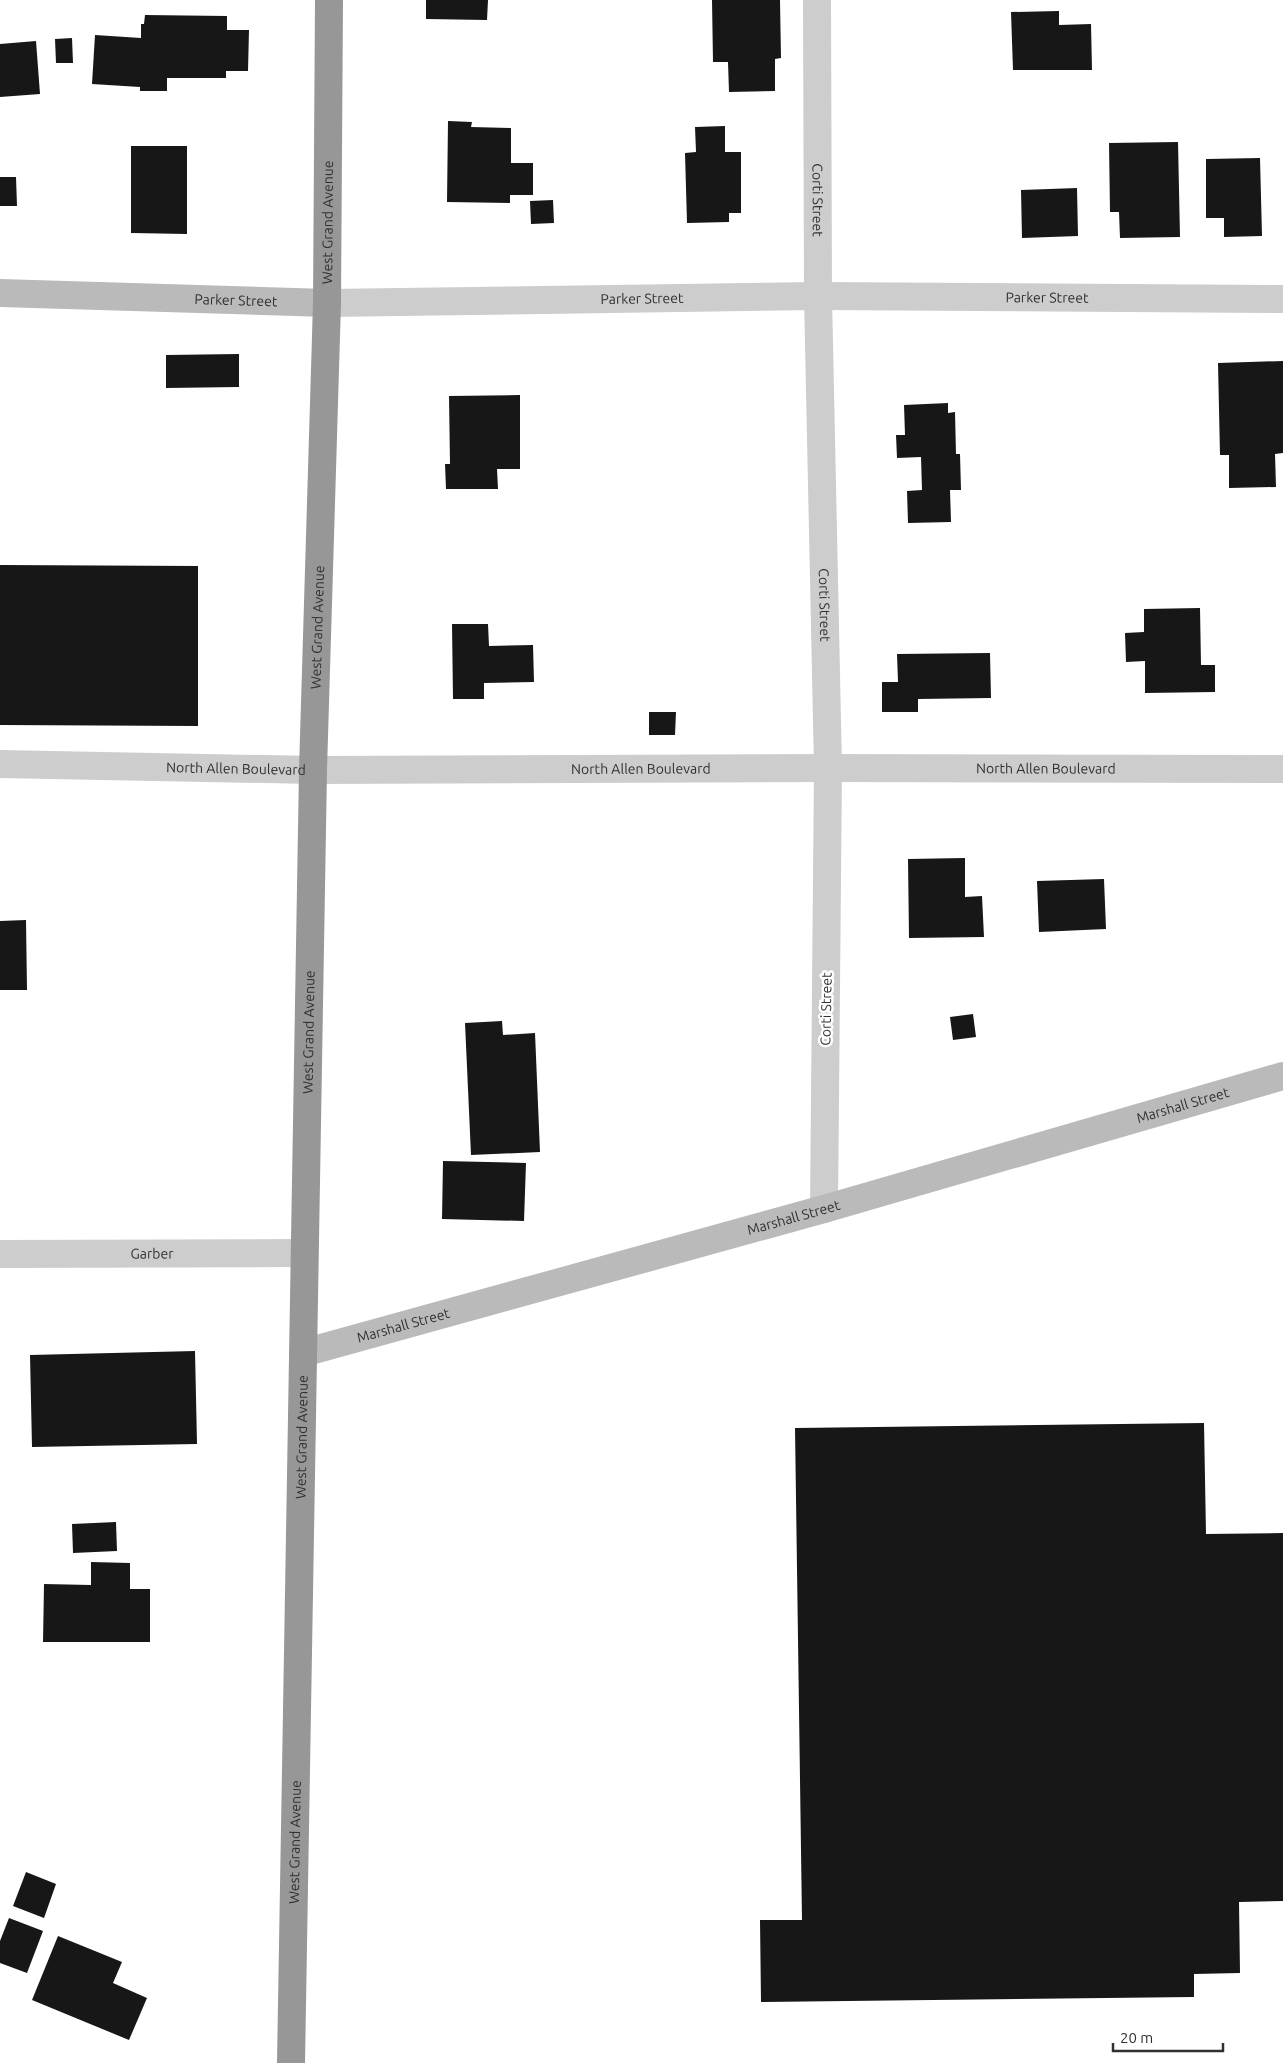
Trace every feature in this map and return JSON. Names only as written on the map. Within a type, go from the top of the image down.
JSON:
[{"type":"highway","name":"West Grand Avenue","points":[[291,2063],[313,770],[327,303],[328,0]]},
{"type":"street","name":"Corti Street","points":[[817,0],[818,296],[828,768],[824,1209]]},
{"type":"street","name":"Parker Street","points":[[0,293],[327,303],[818,296],[1283,299]]},
{"type":"street","name":"North Allen Boulevard","points":[[0,764],[313,770],[828,768],[1283,770]]},
{"type":"street","name":"Marshall Street","points":[[303,1353],[824,1209],[1283,1076]]},
{"type":"street","name":"Garber","points":[[0,1254],[304,1252]]},
{"type":"building","points":[[426,0],[488,0],[487,20],[426,19]]},
{"type":"building","points":[[712,0],[780,0],[781,58],[775,59],[775,91],[729,92],[728,62],[713,62]]},
{"type":"building","points":[[1059,11],[1059,25],[1091,24],[1092,70],[1013,70],[1011,12]]},
{"type":"building","points":[[145,15],[227,16],[227,30],[249,30],[248,71],[226,71],[226,78],[167,78],[167,91],[140,91],[140,87],[92,84],[95,35],[141,38],[141,24],[144,24]]},
{"type":"building","points":[[72,38],[73,63],[56,63],[55,39]]},
{"type":"building","points":[[36,41],[40,94],[0,97],[0,44]]},
{"type":"building","points":[[448,121],[472,122],[471,127],[511,128],[511,163],[533,163],[533,195],[510,195],[510,203],[447,202]]},
{"type":"building","points":[[725,126],[725,152],[741,152],[741,213],[729,213],[729,222],[687,223],[685,153],[696,152],[695,127]]},
{"type":"building","points":[[1178,142],[1180,237],[1120,238],[1119,212],[1110,212],[1109,143]]},
{"type":"building","points":[[131,146],[187,146],[187,234],[131,233]]},
{"type":"building","points":[[1260,158],[1262,236],[1224,237],[1224,218],[1206,218],[1206,159]]},
{"type":"building","points":[[0,177],[16,177],[17,206],[0,206]]},
{"type":"building","points":[[1077,188],[1078,236],[1022,238],[1021,190]]},
{"type":"building","points":[[553,200],[554,223],[531,224],[530,201]]},
{"type":"building","points":[[239,354],[239,387],[166,388],[166,355]]},
{"type":"building","points":[[1283,361],[1283,453],[1275,454],[1276,487],[1229,488],[1229,455],[1220,455],[1218,363]]},
{"type":"building","points":[[520,395],[520,469],[497,469],[498,489],[446,489],[445,464],[450,464],[449,396]]},
{"type":"building","points":[[948,403],[948,413],[955,412],[956,454],[960,454],[961,490],[950,490],[951,522],[908,523],[907,491],[922,490],[921,457],[897,458],[896,435],[905,435],[904,405]]},
{"type":"building","points":[[0,565],[198,566],[198,726],[0,725]]},
{"type":"building","points":[[1200,608],[1201,665],[1215,665],[1215,692],[1145,693],[1145,661],[1126,662],[1125,633],[1144,632],[1144,609]]},
{"type":"building","points":[[452,624],[488,624],[489,646],[533,645],[534,682],[484,683],[484,699],[453,699]]},
{"type":"building","points":[[990,653],[991,698],[918,699],[918,712],[882,712],[882,682],[898,682],[897,654]]},
{"type":"building","points":[[649,712],[676,712],[675,735],[649,735]]},
{"type":"building","points":[[965,858],[965,897],[982,896],[984,937],[909,938],[908,859]]},
{"type":"building","points":[[1104,879],[1106,929],[1039,932],[1037,881]]},
{"type":"building","points":[[26,920],[27,990],[0,990],[0,921]]},
{"type":"building","points":[[973,1014],[976,1037],[953,1040],[950,1017]]},
{"type":"building","points":[[502,1021],[503,1035],[535,1033],[540,1152],[471,1155],[465,1023]]},
{"type":"building","points":[[443,1161],[526,1163],[524,1221],[442,1219]]},
{"type":"building","points":[[195,1351],[197,1444],[32,1447],[30,1355]]},
{"type":"building","points":[[1204,1423],[1206,1534],[1283,1533],[1283,1901],[1239,1902],[1240,1973],[1194,1974],[1194,1997],[761,2002],[760,1920],[802,1920],[795,1428]]},
{"type":"building","points":[[116,1522],[117,1551],[73,1553],[72,1524]]},
{"type":"building","points":[[91,1562],[130,1563],[130,1589],[150,1589],[150,1642],[43,1642],[44,1584],[91,1585]]},
{"type":"building","points":[[26,1872],[56,1884],[44,1918],[13,1906]]},
{"type":"building","points":[[9,1918],[43,1931],[27,1973],[0,1963],[0,1941]]},
{"type":"building","points":[[58,1936],[122,1962],[113,1983],[147,1998],[129,2040],[32,2000]]}]
